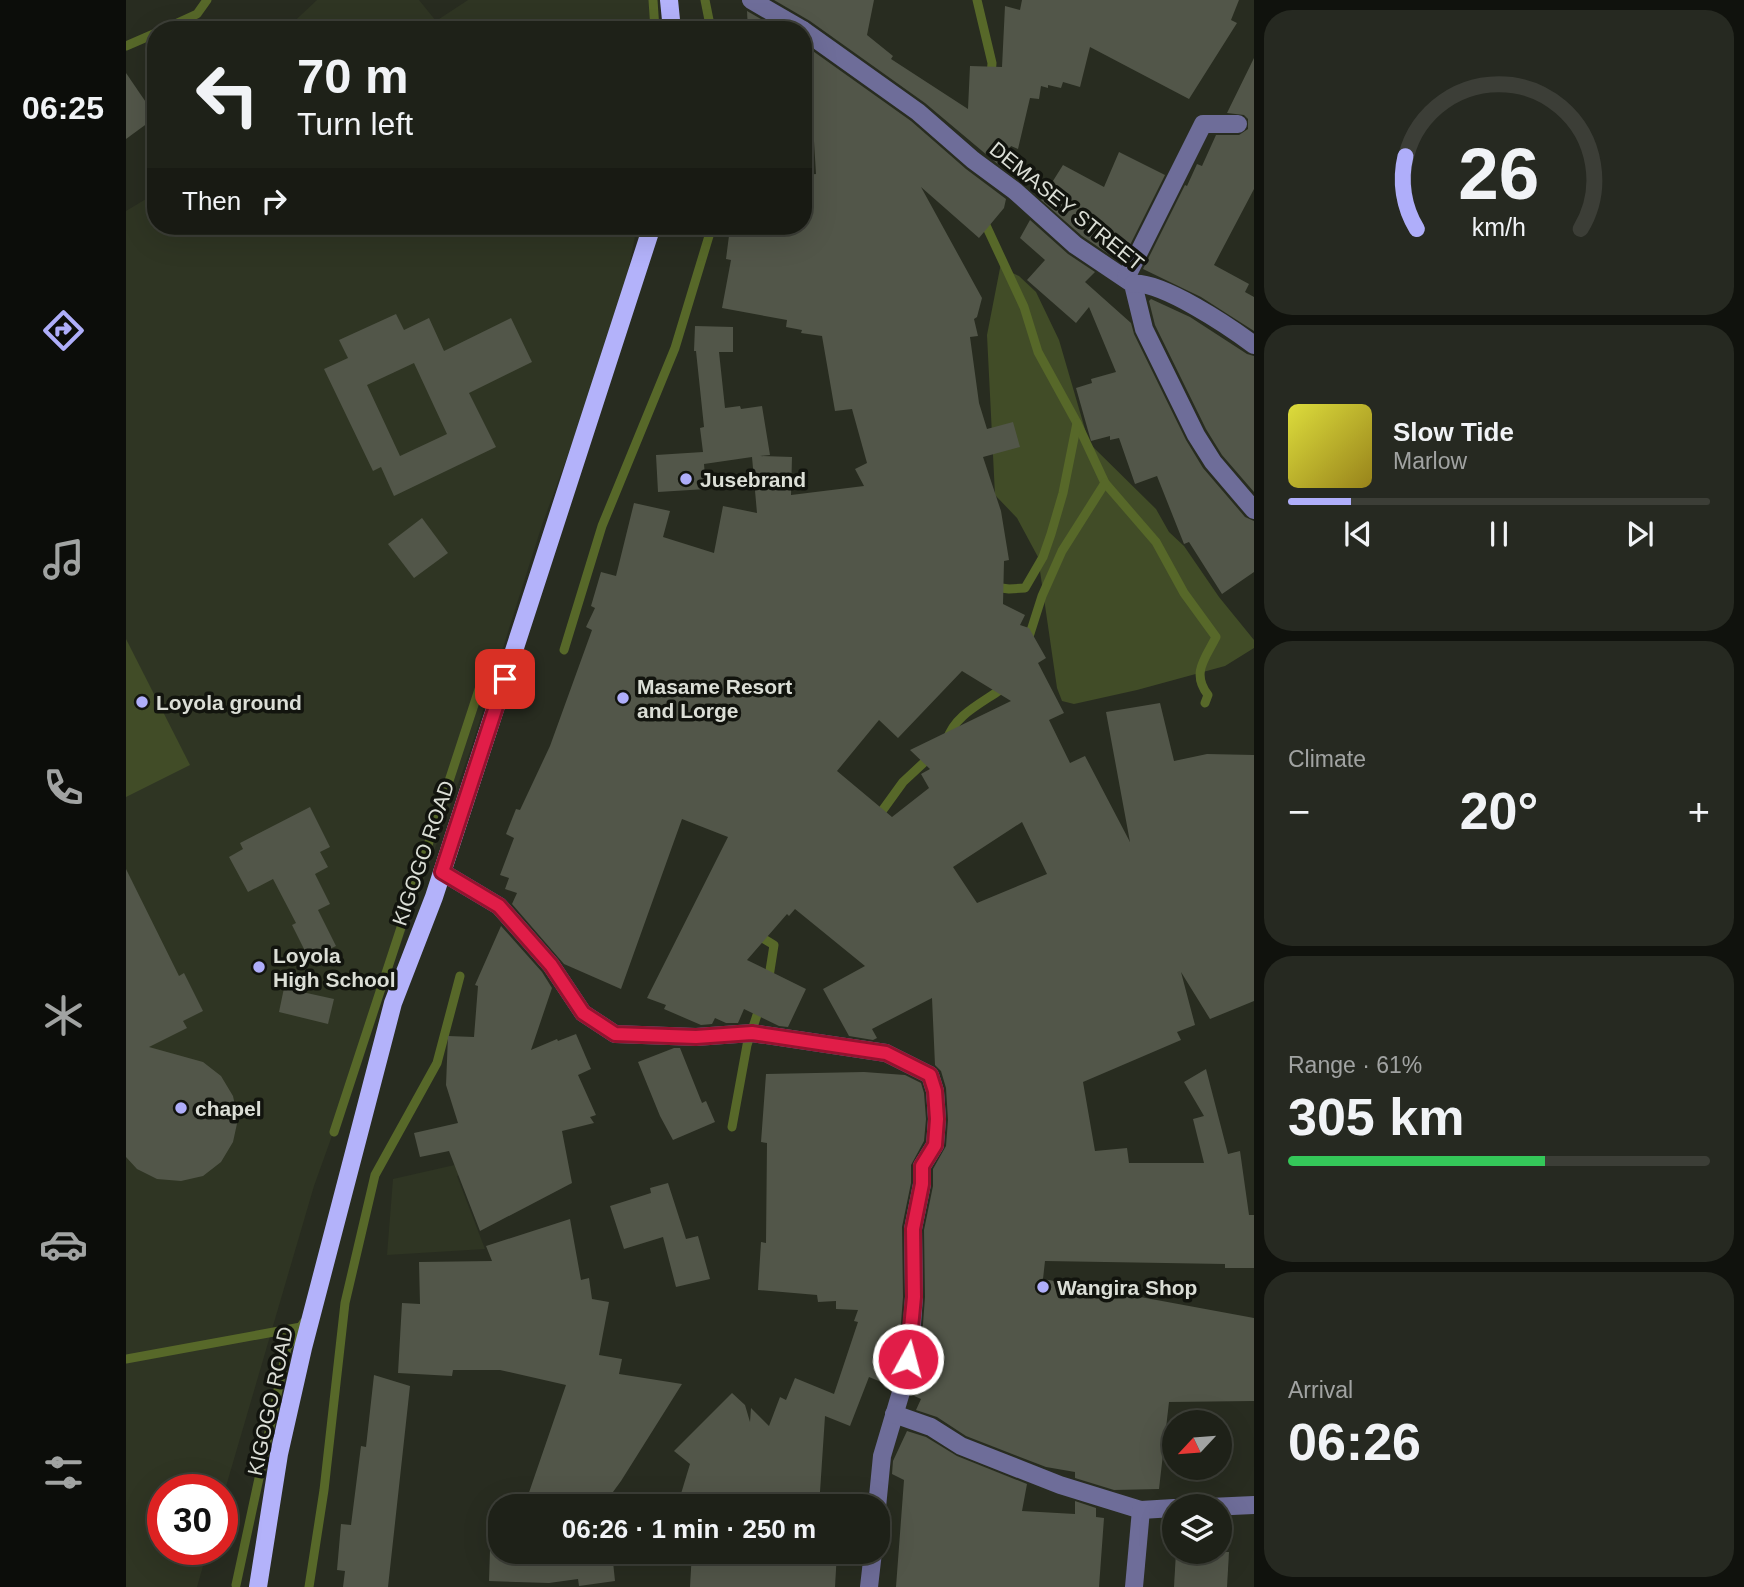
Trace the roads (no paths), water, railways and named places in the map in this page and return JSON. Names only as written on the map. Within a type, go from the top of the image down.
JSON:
[{"type":"main road","points":[[669,0],[671,21]]},
{"type":"main road","name":"KIGOGO ROAD","points":[[258,1587],[279,1454],[303,1348],[393,1003],[442,872],[649,235]]},
{"type":"street","name":"DEMASEY STREET","points":[[751,0],[787,21]]},
{"type":"street","name":"DEMASEY STREET","points":[[812,36],[918,112],[973,160],[1015,191],[1075,245],[1130,281],[1144,329],[1196,435],[1213,462],[1254,510]]},
{"type":"street","points":[[1238,124],[1203,124],[1130,281],[1154,286],[1179,298],[1254,345]]},
{"type":"street","points":[[442,872],[499,906],[551,965],[583,1013],[615,1034],[696,1037],[752,1033],[886,1053],[930,1075],[935,1091],[935,1145],[922,1166],[922,1184],[913,1229],[914,1297],[911,1337],[904,1382],[882,1456],[878,1494]]},
{"type":"street","points":[[894,1414],[931,1427],[961,1446],[1023,1472],[1141,1510],[1162,1509]]},
{"type":"street","points":[[1232,1506],[1254,1505]]},
{"type":"street","points":[[1135,1587],[1141,1510]]},
{"type":"street","points":[[869,1587],[872,1564]]},
{"type":"waterway","points":[[182,21],[197,14],[207,0]]},
{"type":"waterway","points":[[653,0],[654,21]]},
{"type":"waterway","points":[[705,0],[709,21]]},
{"type":"waterway","points":[[977,0],[992,63],[991,77]]},
{"type":"waterway","points":[[126,46],[147,37]]},
{"type":"waterway","points":[[983,219],[1024,307],[1038,352],[1077,423],[1105,483],[1156,542],[1184,593],[1216,637],[1200,673],[1208,695],[1205,703]]},
{"type":"waterway","points":[[564,650],[602,526],[675,348],[709,235]]},
{"type":"waterway","points":[[994,587],[1025,588],[1043,557],[1063,493],[1077,423]]},
{"type":"waterway","points":[[1028,640],[1042,596],[1062,551],[1105,483]]},
{"type":"waterway","points":[[334,1132],[488,662]]},
{"type":"waterway","points":[[947,740],[955,724],[1000,690],[1002,685]]},
{"type":"waterway","points":[[877,818],[903,782],[932,755]]},
{"type":"waterway","points":[[756,934],[774,945],[768,983]]},
{"type":"waterway","points":[[309,1587],[324,1490],[345,1303],[375,1175],[437,1063],[460,976]]},
{"type":"waterway","points":[[732,1127],[747,1045],[760,1006]]},
{"type":"waterway","points":[[236,1585],[287,1348],[304,1322]]},
{"type":"waterway","points":[[126,1359],[301,1327]]},
{"type":"place","name":"Jusebrand","points":[[686,479]]},
{"type":"place","name":"Masame Resort and Lorge","points":[[623,698]]},
{"type":"place","name":"Loyola ground","points":[[142,702]]},
{"type":"place","name":"Loyola High School","points":[[259,967]]},
{"type":"place","name":"chapel","points":[[181,1108]]},
{"type":"place","name":"Wangira Shop","points":[[1043,1287]]}]
